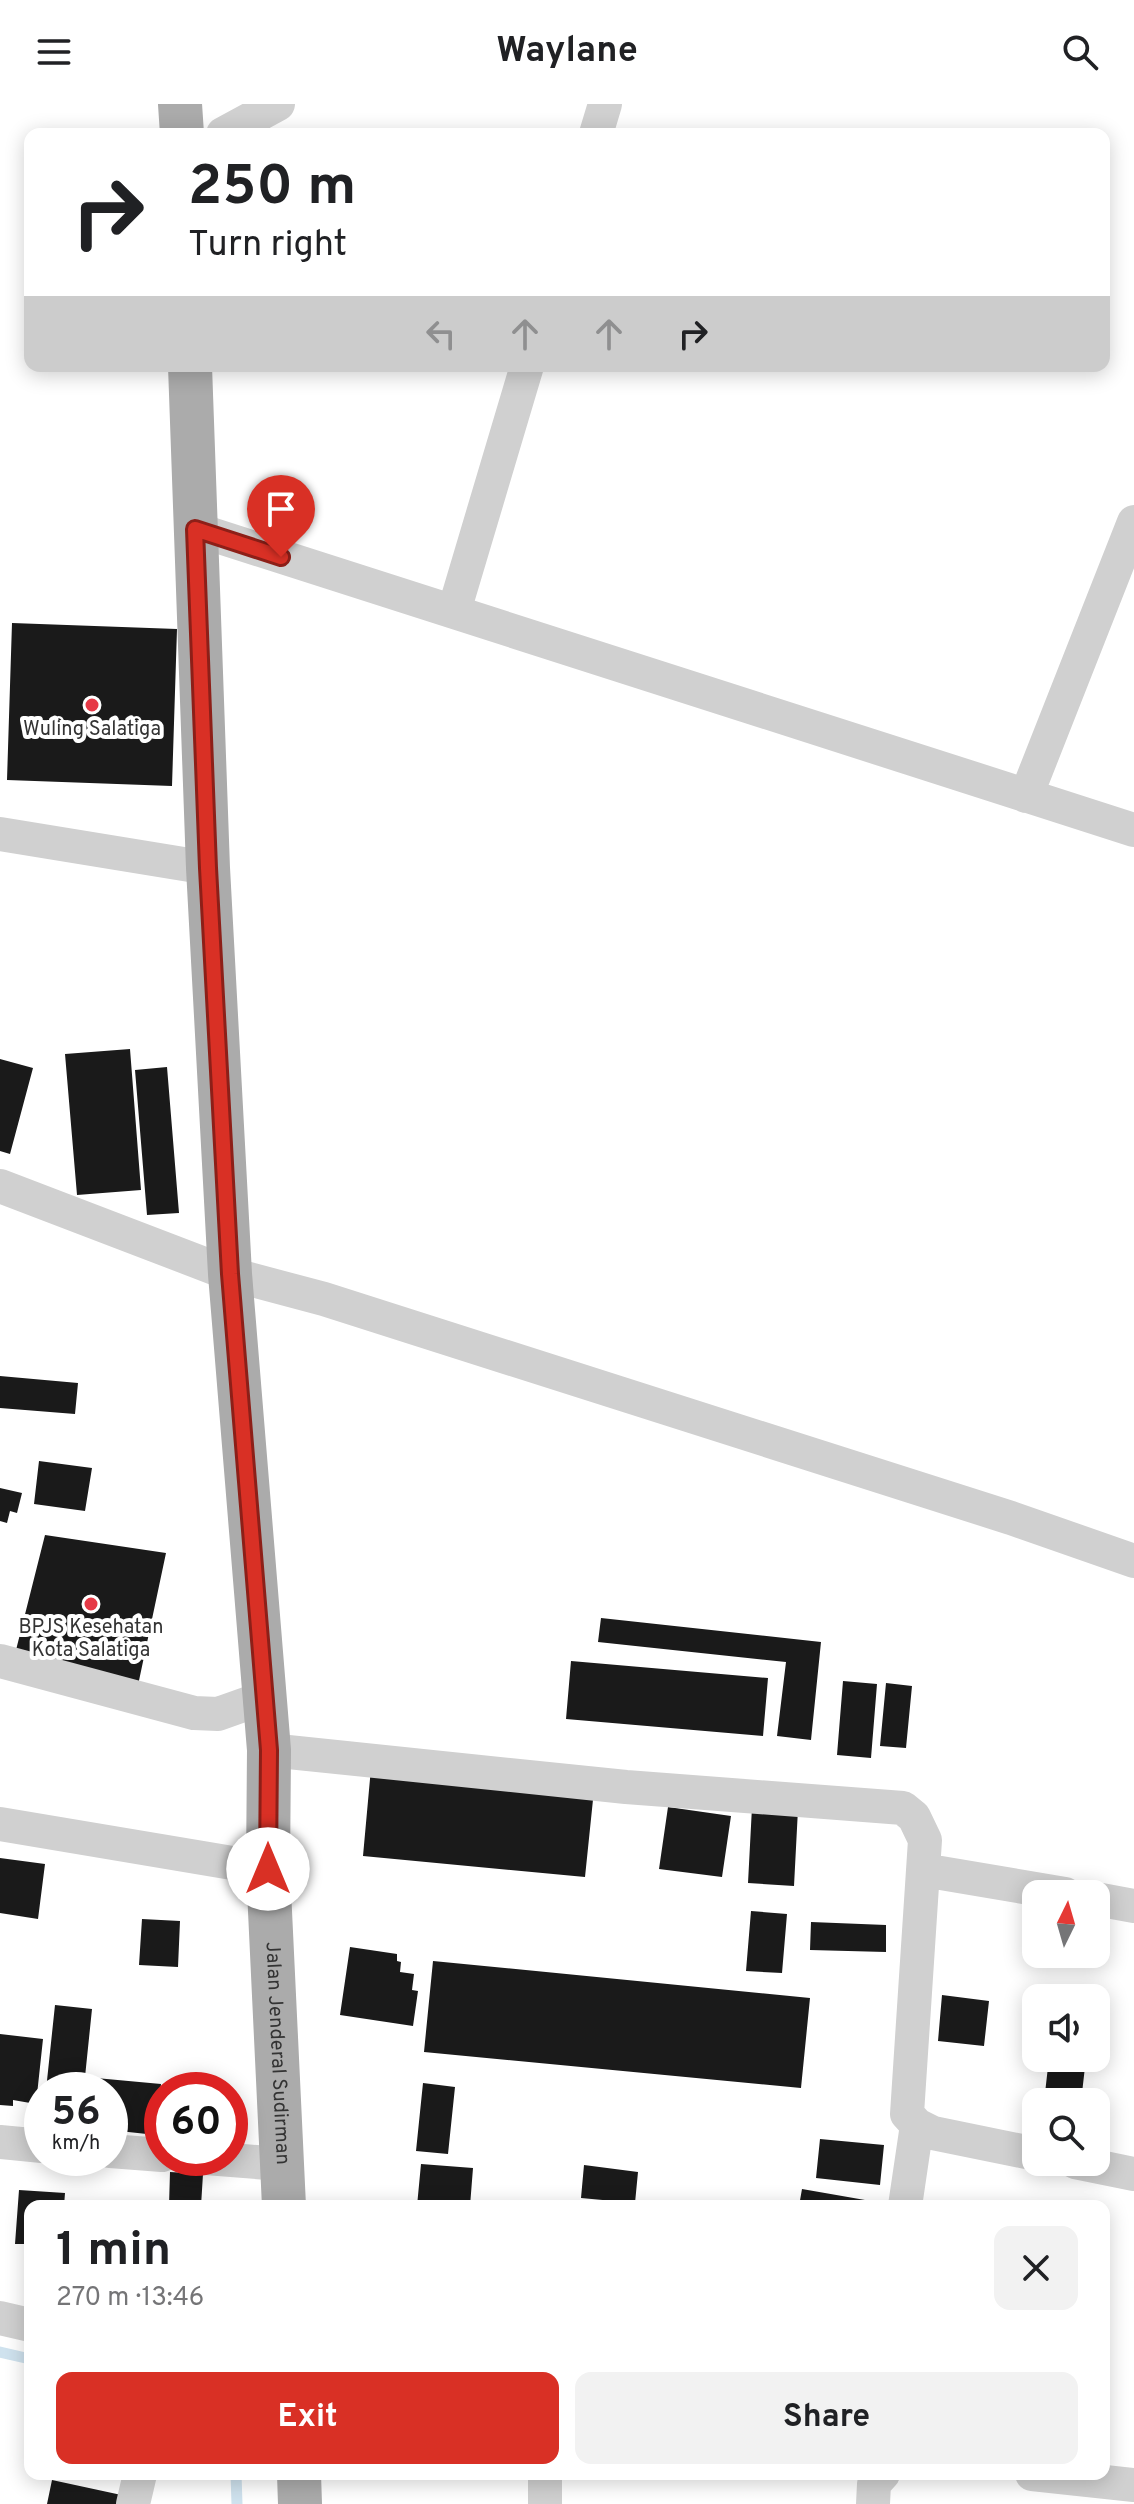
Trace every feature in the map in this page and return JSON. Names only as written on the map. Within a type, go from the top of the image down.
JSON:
[{"type":"main road","points":[[180,104],[182,128]]},
{"type":"main road","name":"Jalan Jenderal Sudirman","points":[[190,372],[208,868],[230,1274],[269,1750],[268,1869],[283,2185]]},
{"type":"main road","points":[[299,2480],[300,2504]]},
{"type":"street","points":[[234,128],[278,104]]},
{"type":"street","points":[[598,128],[605,104]]},
{"type":"street","points":[[454,611],[525,372]]},
{"type":"street","points":[[1026,796],[1134,522]]},
{"type":"street","points":[[195,529],[1134,830]]},
{"type":"street","points":[[0,834],[208,868]]},
{"type":"street","points":[[0,1186],[230,1274],[324,1299],[996,1513],[1134,1561]]},
{"type":"street","points":[[0,1661],[194,1713],[218,1714],[263,1698]]},
{"type":"street","points":[[269,1750],[626,1787],[903,1808],[914,1817],[925,1840],[907,2114],[917,2125],[933,2133],[1022,2151]]},
{"type":"street","points":[[0,1824],[268,1869]]},
{"type":"street","points":[[923,1870],[1022,1887]]},
{"type":"street","points":[[1110,1902],[1134,1906]]},
{"type":"street","points":[[906,2200],[917,2125]]},
{"type":"street","points":[[0,2142],[24,2144]]},
{"type":"street","points":[[1110,2169],[1134,2174]]},
{"type":"street","points":[[248,2173],[283,2185]]},
{"type":"street","points":[[0,2318],[24,2324]]},
{"type":"street","points":[[133,2504],[139,2480]]},
{"type":"street","points":[[545,2480],[545,2504]]},
{"type":"street","points":[[873,2504],[874,2484],[878,2480]]},
{"type":"street","points":[[1088,2480],[1134,2485]]},
{"type":"building","name":"Wuling Salatiga","points":[[12,623],[177,629],[172,786],[7,780]]},
{"type":"building","points":[[130,1049],[141,1190],[77,1195],[65,1054]]},
{"type":"building","points":[[0,1059],[33,1068],[10,1154],[0,1151]]},
{"type":"building","points":[[167,1067],[179,1213],[147,1215],[135,1070]]},
{"type":"building","points":[[0,1376],[78,1383],[75,1414],[0,1408]]},
{"type":"building","points":[[39,1461],[92,1468],[85,1511],[34,1504]]},
{"type":"building","points":[[0,1488],[22,1493],[17,1513],[10,1511],[7,1523],[0,1521]]},
{"type":"building","name":"BPJS Kesehatan Kota Salatiga","points":[[45,1535],[166,1553],[137,1690],[15,1654]]},
{"type":"building","points":[[601,1618],[821,1642],[811,1740],[777,1736],[786,1662],[598,1642]]},
{"type":"building","points":[[571,1661],[768,1678],[763,1736],[566,1719]]},
{"type":"building","points":[[843,1681],[877,1684],[871,1758],[837,1755]]},
{"type":"building","points":[[886,1683],[912,1686],[906,1748],[880,1746]]},
{"type":"building","points":[[371,1768],[594,1790],[585,1877],[363,1856]]},
{"type":"building","points":[[668,1807],[731,1816],[722,1877],[659,1869]]},
{"type":"building","points":[[752,1807],[798,1809],[794,1886],[748,1883]]},
{"type":"building","points":[[0,1858],[45,1864],[38,1919],[0,1913]]},
{"type":"building","points":[[751,1911],[787,1914],[782,1973],[746,1971]]},
{"type":"building","points":[[142,1919],[180,1921],[178,1967],[139,1965]]},
{"type":"building","points":[[811,1922],[886,1925],[886,1952],[810,1950]]},
{"type":"building","points":[[350,1947],[397,1954],[397,1961],[401,1962],[400,1972],[414,1974],[412,1990],[418,1991],[413,2026],[340,2015]]},
{"type":"building","points":[[433,1961],[810,1998],[801,2088],[424,2052]]},
{"type":"building","points":[[942,1995],[989,2001],[984,2046],[938,2041]]},
{"type":"building","points":[[55,2005],[92,2009],[86,2072],[48,2072]]},
{"type":"building","points":[[0,2034],[43,2039],[39,2072],[24,2072],[24,2102],[13,2100],[13,2106],[0,2105]]},
{"type":"building","points":[[1047,2072],[1084,2072],[1083,2088],[1046,2088]]},
{"type":"building","points":[[128,2081],[144,2082],[144,2134],[128,2132]]},
{"type":"building","points":[[423,2083],[455,2087],[448,2154],[416,2151]]},
{"type":"building","points":[[820,2139],[884,2145],[880,2185],[816,2178]]},
{"type":"building","points":[[421,2164],[473,2168],[470,2200],[418,2200]]},
{"type":"building","points":[[584,2165],[638,2172],[635,2200],[581,2198]]},
{"type":"building","points":[[170,2176],[203,2176],[201,2200],[169,2200]]},
{"type":"building","points":[[802,2189],[865,2200],[800,2200]]},
{"type":"building","points":[[19,2190],[65,2193],[64,2200],[24,2200],[24,2244],[15,2244]]},
{"type":"building","points":[[52,2480],[126,2496],[124,2504],[47,2504]]},
{"type":"waterway","points":[[0,2352],[24,2358]]},
{"type":"waterway","points":[[236,2480],[237,2504]]},
{"type":"place","name":"Wuling Salatiga","points":[[92,705]]},
{"type":"place","name":"BPJS Kesehatan Kota Salatiga","points":[[91,1604]]},
{"type":"route","points":[[268,1869],[269,1750],[230,1274],[208,868],[195,529],[281,557]]}]
